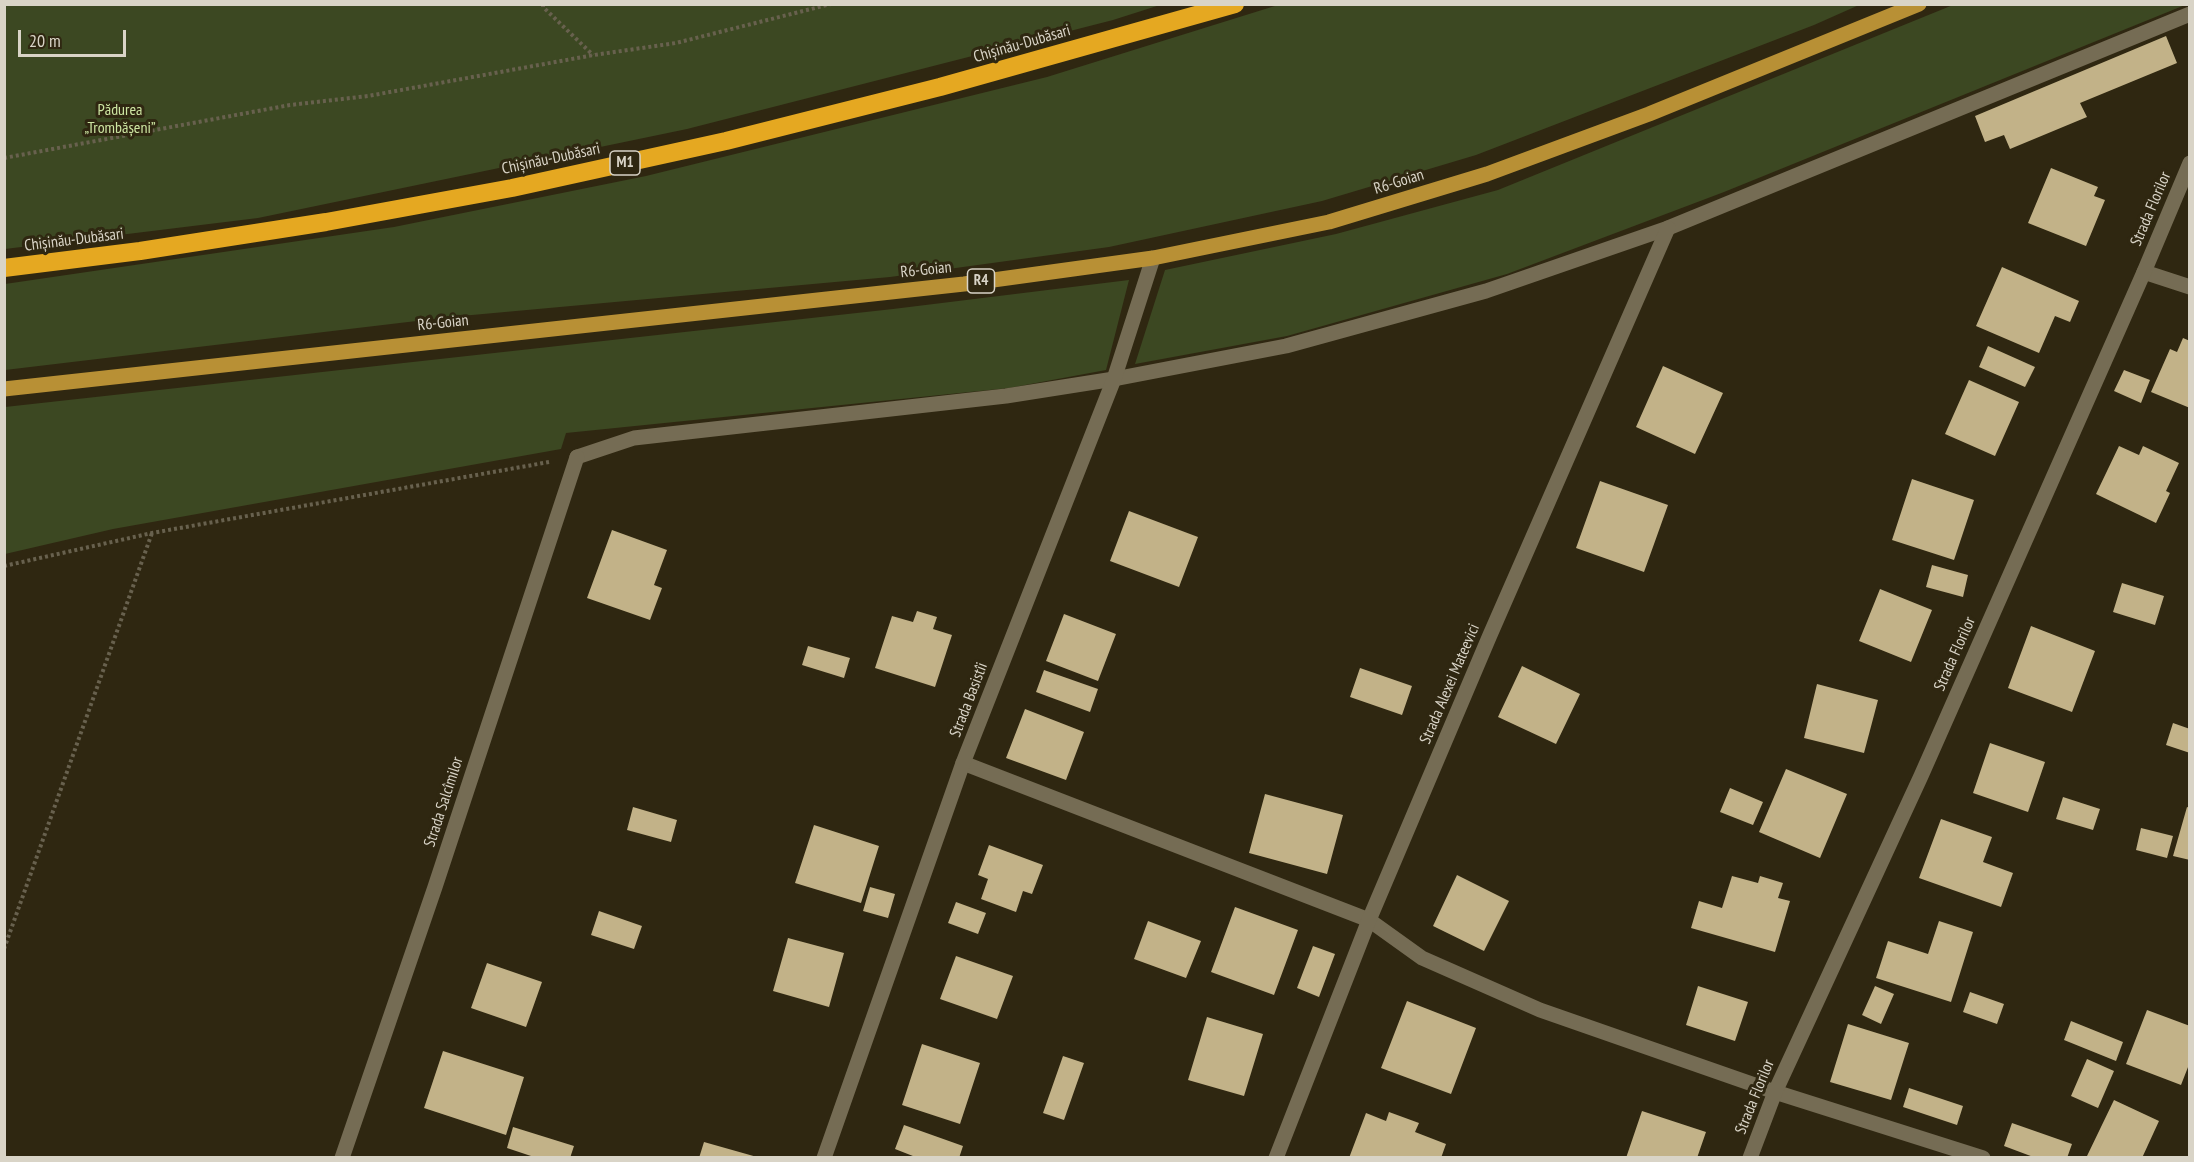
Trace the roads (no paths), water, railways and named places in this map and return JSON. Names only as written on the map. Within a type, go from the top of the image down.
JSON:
[{"type":"highway","name":"Chișinău-Dubăsari","points":[[4,268],[140,251],[512,188],[726,141],[940,87],[1235,4]]},
{"type":"main road","name":"R6-Goian","points":[[4,390],[964,284],[1153,258],[1329,222],[1488,174],[1649,114],[1919,4]]},
{"type":"street","points":[[1114,379],[1286,346],[1486,291],[1668,228],[2190,14]]},
{"type":"street","name":"Strada Florilor","points":[[1750,1158],[1775,1092],[1925,765],[2144,272],[2190,162]]},
{"type":"street","name":"Strada Alexei Mateevici","points":[[1276,1158],[1369,920],[1490,635],[1668,228]]},
{"type":"street","name":"Strada Basistîi","points":[[824,1158],[963,762],[1114,379],[1153,258]]},
{"type":"street","points":[[2144,272],[2190,287]]},
{"type":"street","name":"Strada Salcîmilor","points":[[342,1158],[577,457],[634,438],[1006,396],[1114,379]]},
{"type":"street","points":[[963,762],[1369,920],[1422,958],[1540,1010],[1775,1092],[1983,1158]]},
{"type":"park label","name":"Pădurea „Trombășeni”","points":[[120,119]]}]
